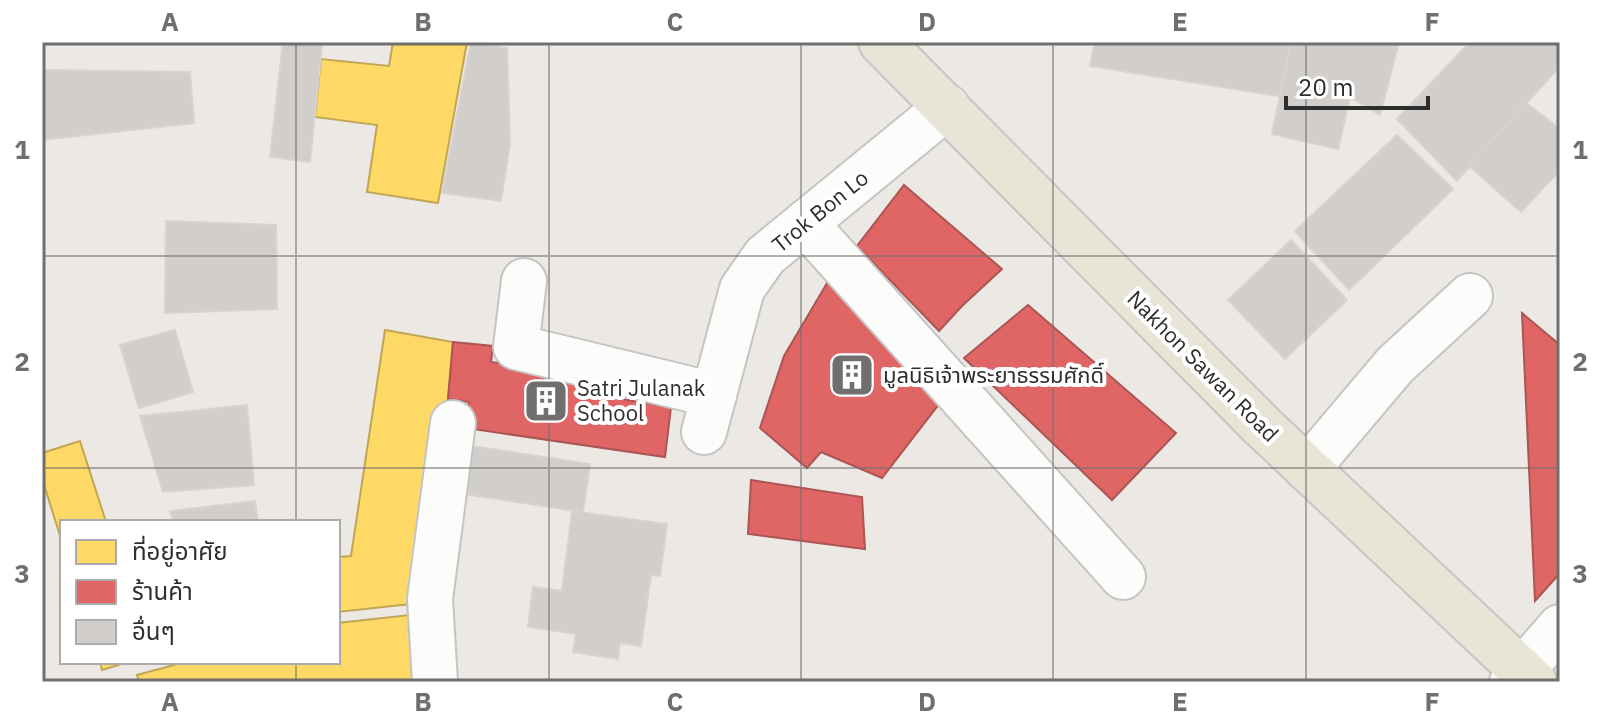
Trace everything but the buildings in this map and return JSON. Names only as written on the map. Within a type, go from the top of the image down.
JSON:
[{"type":"main road","name":"Nakhon Sawan Road","points":[[881,42],[1307,469],[1523,678]]},
{"type":"street","name":"Trok Bon Lo","points":[[524,281],[516,347],[709,414],[742,289],[765,256],[947,107]]},
{"type":"street","points":[[805,223],[1123,577]]},
{"type":"street","points":[[1307,469],[1395,365],[1470,296]]},
{"type":"street","points":[[435,682],[430,599],[453,423]]},
{"type":"street","points":[[1523,678],[1560,627]]},
{"type":"place","name":"มูลนิธิเจ้าพระยาธรรมศักดิ์","points":[[852,375]]},
{"type":"place","name":"Satri Julanak School","points":[[546,401]]}]
